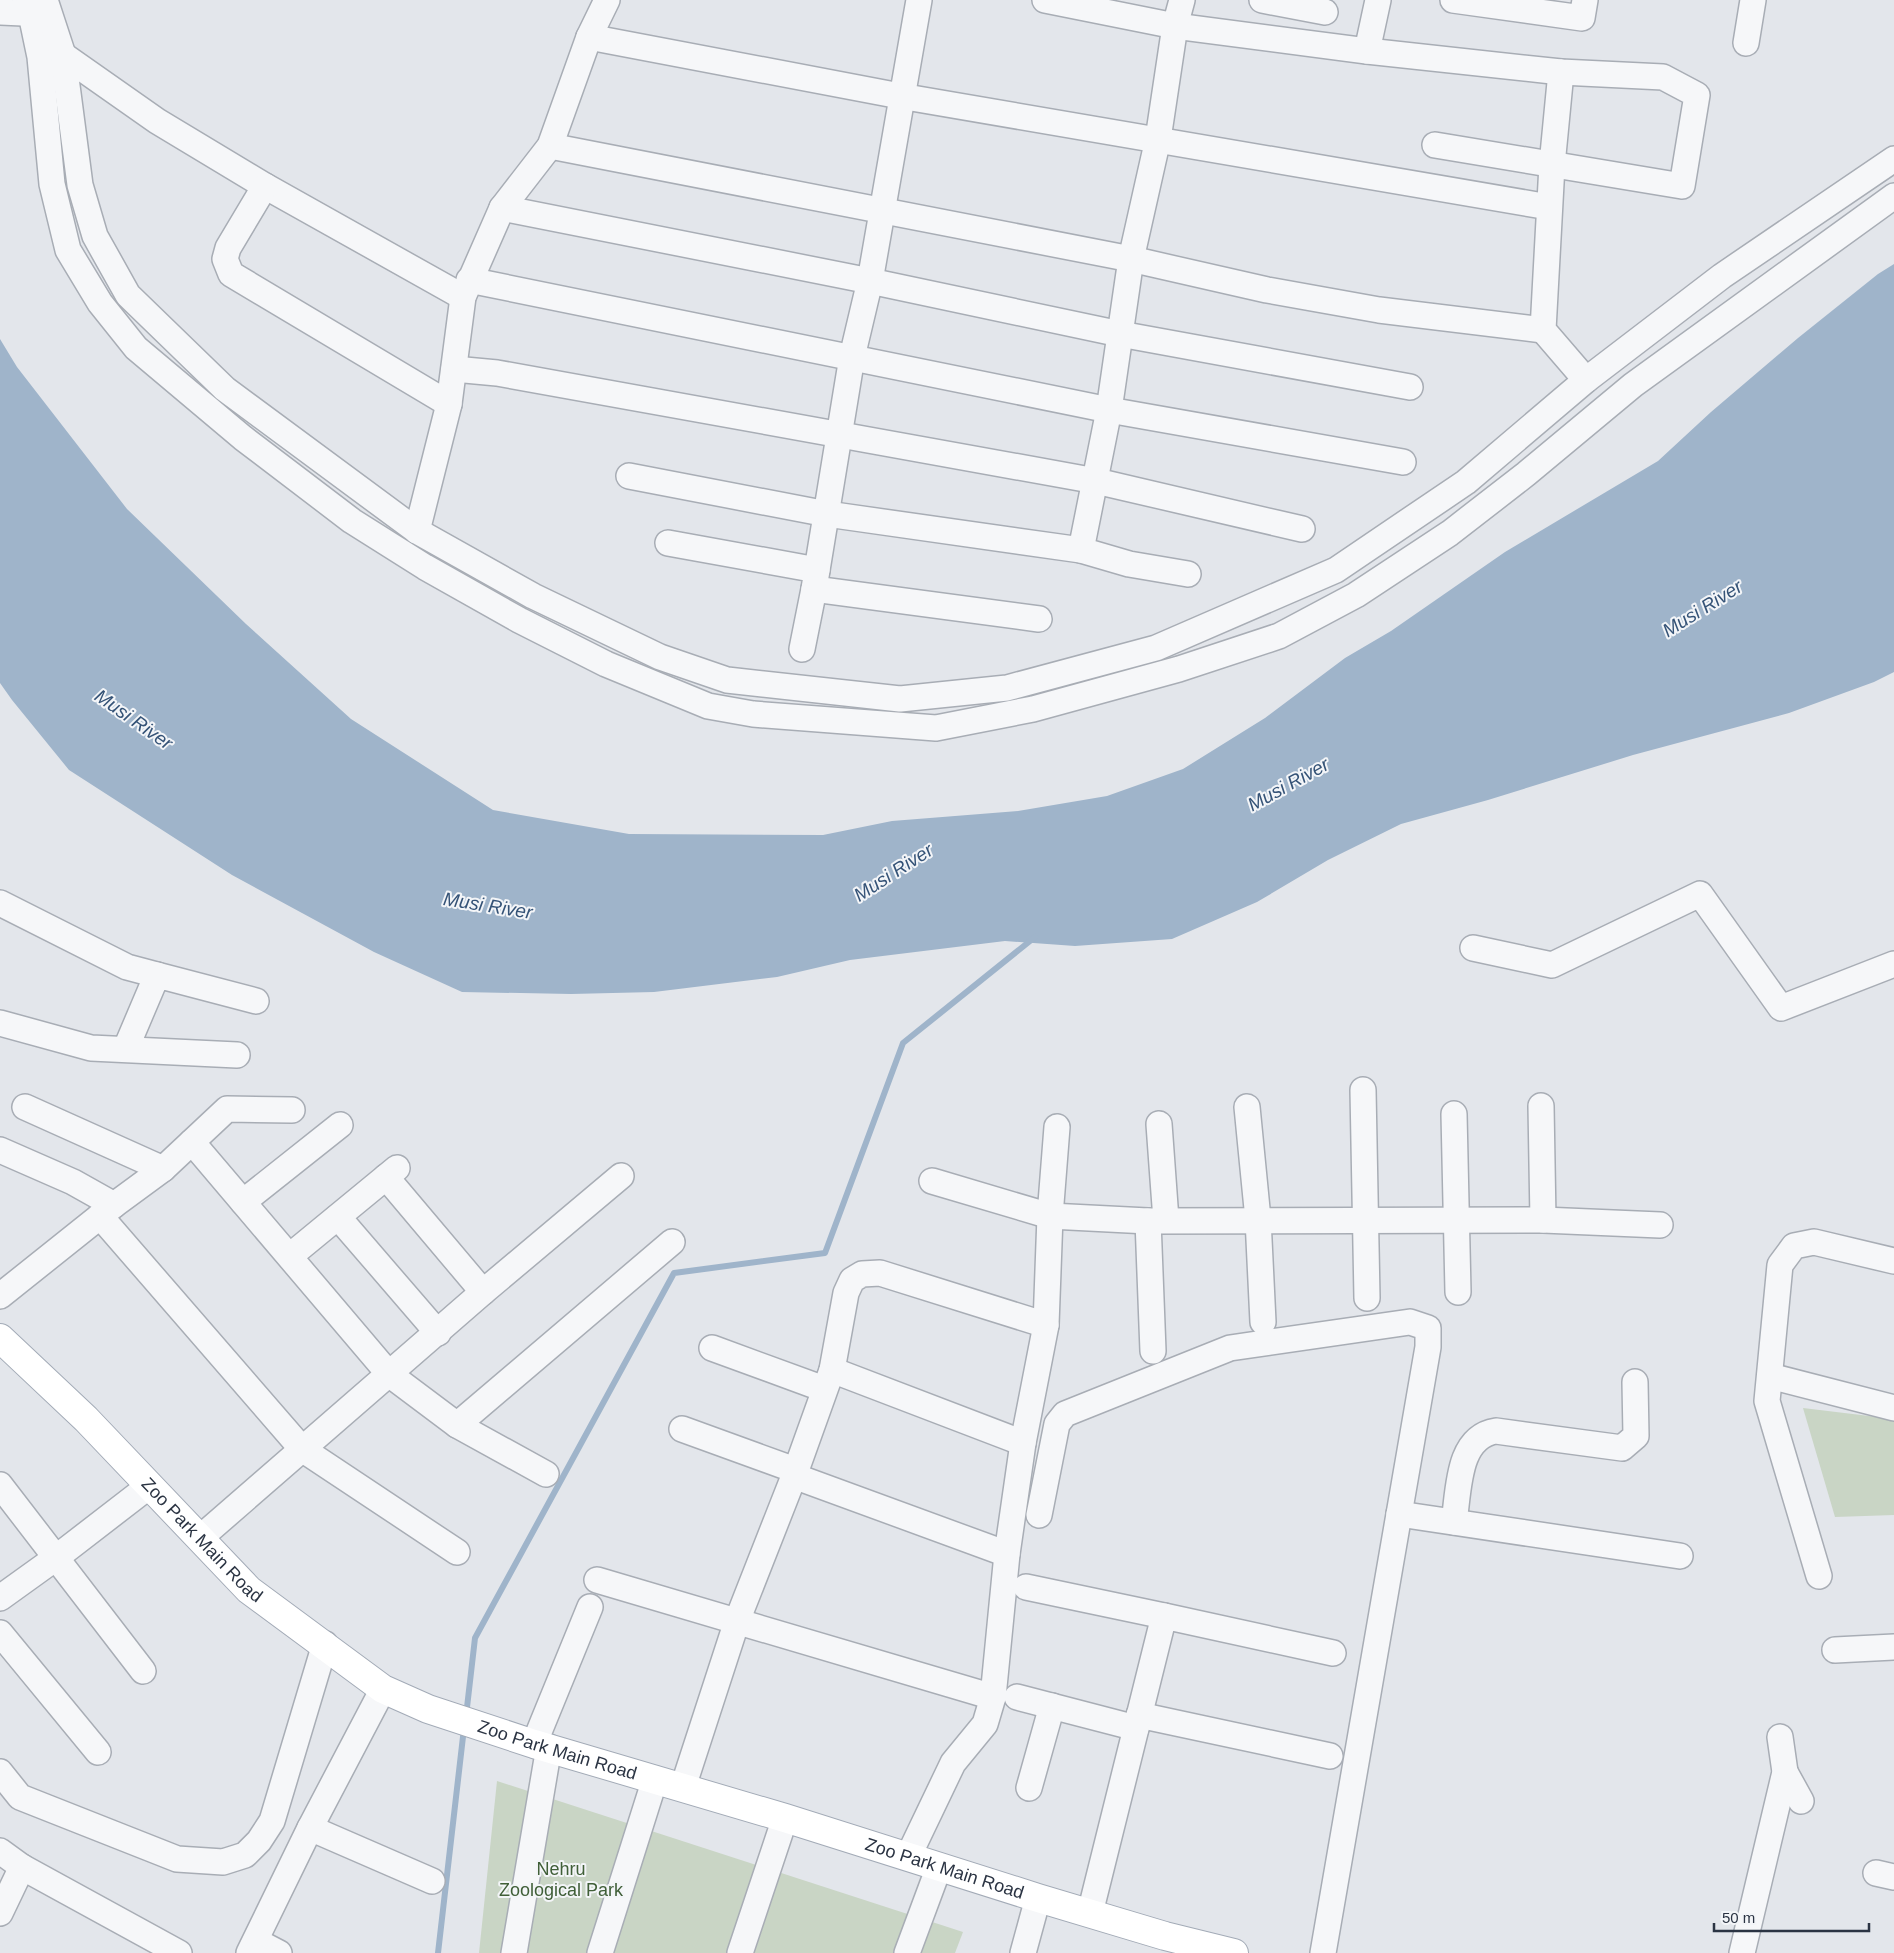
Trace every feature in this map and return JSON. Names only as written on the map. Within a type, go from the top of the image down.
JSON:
[{"type":"main road","name":"Zoo Park Main Road","points":[[0,1338],[86,1419],[249,1590],[384,1688],[428,1709],[541,1746],[683,1787],[1090,1913],[1165,1944],[1234,1953]]},
{"type":"street","points":[[416,531],[449,404],[466,288],[502,208],[550,146],[589,37],[607,0]]},
{"type":"street","points":[[802,649],[816,580],[852,357],[870,281],[900,96],[919,0]]},
{"type":"street","points":[[1044,0],[1175,26],[1319,43],[1366,51],[1561,72],[1663,78],[1697,95],[1682,186],[1435,145]]},
{"type":"street","points":[[1081,550],[1109,410],[1131,259],[1158,139],[1175,26],[1182,0]]},
{"type":"street","points":[[1262,0],[1326,6],[1319,43]]},
{"type":"street","points":[[1366,51],[1378,0]]},
{"type":"street","points":[[1453,0],[1582,18],[1585,0]]},
{"type":"street","points":[[1746,43],[1753,0]]},
{"type":"street","points":[[0,12],[38,7]]},
{"type":"street","points":[[38,7],[63,55],[80,185],[95,236],[128,295],[225,389],[416,531],[533,596],[660,657],[727,680],[900,699],[1007,688],[1156,648],[1336,570],[1466,482],[1586,380],[1722,276],[1894,159]]},
{"type":"street","points":[[38,7],[40,57],[52,184],[68,250],[100,303],[136,348],[243,438],[352,521],[425,567],[528,624],[606,664],[708,706],[753,714],[936,728],[1032,709],[1179,669],[1279,636],[1356,595],[1450,533],[1526,474],[1633,385],[1894,196]]},
{"type":"street","points":[[589,37],[900,96],[1549,206]]},
{"type":"street","points":[[63,55],[157,121],[265,186],[466,288],[852,357],[1109,410],[1402,462]]},
{"type":"street","points":[[1543,330],[1549,206],[1561,72]]},
{"type":"street","points":[[550,146],[882,209],[1131,259],[1267,290],[1379,310],[1543,330],[1586,380]]},
{"type":"street","points":[[265,186],[228,248],[225,259],[231,274],[449,404]]},
{"type":"street","points":[[502,208],[870,281],[1120,334],[1410,387]]},
{"type":"street","points":[[1673,313],[1696,338]]},
{"type":"street","points":[[454,369],[507,375],[1096,481],[1302,528]]},
{"type":"street","points":[[629,476],[826,514],[1081,550],[1129,564],[1188,574]]},
{"type":"street","points":[[668,543],[816,580],[1038,619]]},
{"type":"street","points":[[1473,948],[1552,966],[1700,894],[1780,1008],[1894,964]]},
{"type":"street","points":[[0,904],[126,967],[256,1001]]},
{"type":"street","points":[[126,1048],[157,976]]},
{"type":"street","points":[[0,1024],[91,1048],[126,1048],[237,1055]]},
{"type":"street","points":[[1363,1090],[1367,1298]]},
{"type":"street","points":[[1541,1106],[1543,1220]]},
{"type":"street","points":[[25,1107],[163,1169]]},
{"type":"street","points":[[1247,1107],[1258,1219],[1263,1322]]},
{"type":"street","points":[[0,1296],[107,1210],[163,1169],[227,1109],[292,1110]]},
{"type":"street","points":[[1454,1114],[1458,1292]]},
{"type":"street","points":[[1153,1352],[1159,1124]]},
{"type":"street","points":[[243,1202],[340,1125]]},
{"type":"street","points":[[908,1857],[953,1763],[1005,1697],[1007,1554],[1023,1443],[1046,1325],[1050,1216],[1057,1127]]},
{"type":"street","points":[[192,1142],[389,1374],[457,1425],[546,1474]]},
{"type":"street","points":[[0,1150],[73,1182],[107,1210],[302,1449],[457,1552]]},
{"type":"street","points":[[290,1256],[392,1173],[483,1292]]},
{"type":"street","points":[[200,1538],[483,1292],[620,1176]]},
{"type":"street","points":[[932,1181],[1050,1216],[1157,1221],[1258,1219],[1365,1222],[1543,1220],[1660,1225]]},
{"type":"street","points":[[338,1217],[438,1332]]},
{"type":"street","points":[[457,1425],[672,1242]]},
{"type":"street","points":[[1819,1576],[1767,1401],[1780,1265],[1794,1246],[1814,1242],[1894,1261]]},
{"type":"street","points":[[683,1787],[737,1621],[828,1379],[846,1293],[852,1280],[862,1274],[880,1273],[1046,1325]]},
{"type":"street","points":[[1040,1515],[1057,1424],[1065,1414],[1230,1348],[1410,1322],[1428,1328],[1428,1347],[1323,1953]]},
{"type":"street","points":[[712,1348],[828,1379],[1023,1443]]},
{"type":"street","points":[[1770,1376],[1894,1408]]},
{"type":"street","points":[[1454,1522],[1465,1455],[1472,1443],[1483,1433],[1496,1431],[1622,1448],[1636,1436],[1635,1382]]},
{"type":"street","points":[[682,1429],[1007,1554]]},
{"type":"street","points":[[0,1485],[143,1671]]},
{"type":"street","points":[[0,1598],[149,1486]]},
{"type":"street","points":[[1399,1514],[1680,1556]]},
{"type":"street","points":[[597,1580],[1005,1697],[1330,1756]]},
{"type":"street","points":[[1026,1587],[1333,1653]]},
{"type":"street","points":[[514,1953],[541,1746],[590,1607]]},
{"type":"street","points":[[1090,1913],[1164,1616]]},
{"type":"street","points":[[0,1633],[98,1752]]},
{"type":"street","points":[[0,1772],[10,1802],[177,1859],[223,1862],[245,1855],[260,1841],[272,1822],[325,1644]]},
{"type":"street","points":[[1835,1650],[1894,1647]]},
{"type":"street","points":[[280,1953],[253,1947],[310,1828],[384,1688]]},
{"type":"street","points":[[1029,1788],[1052,1706]]},
{"type":"street","points":[[1780,1737],[1786,1772],[1801,1801]]},
{"type":"street","points":[[1742,1953],[1786,1772]]},
{"type":"street","points":[[600,1953],[655,1779]]},
{"type":"street","points":[[740,1953],[784,1818]]},
{"type":"street","points":[[310,1828],[432,1881]]},
{"type":"street","points":[[0,1851],[22,1867],[179,1953]]},
{"type":"street","points":[[0,1913],[22,1867]]},
{"type":"street","points":[[907,1953],[939,1867]]},
{"type":"street","points":[[1023,1953],[1038,1898]]},
{"type":"green space","points":[[1803,1408],[1894,1419],[1894,1515],[1835,1517]]},
{"type":"green space","name":"Nehru Zoological Park","points":[[497,1781],[963,1932],[955,1953],[479,1953]]},
{"type":"water","name":"Musi River","points":[[1894,264],[1894,672],[1874,682],[1789,713],[1633,755],[1488,800],[1401,824],[1328,860],[1257,902],[1172,939],[1075,946],[1005,941],[850,960],[777,977],[654,992],[571,994],[462,992],[374,952],[232,875],[69,770],[0,683],[0,339],[17,367],[127,509],[246,624],[351,719],[493,810],[629,834],[823,835],[892,821],[1018,811],[1107,796],[1183,769],[1265,718],[1345,658],[1391,631],[1505,552],[1658,461],[1711,412],[1798,338],[1878,274]]},
{"type":"waterway","points":[[466,1716],[475,1638],[674,1273],[825,1253],[903,1043],[1035,937]]},
{"type":"waterway","points":[[438,1953],[464,1728]]}]
